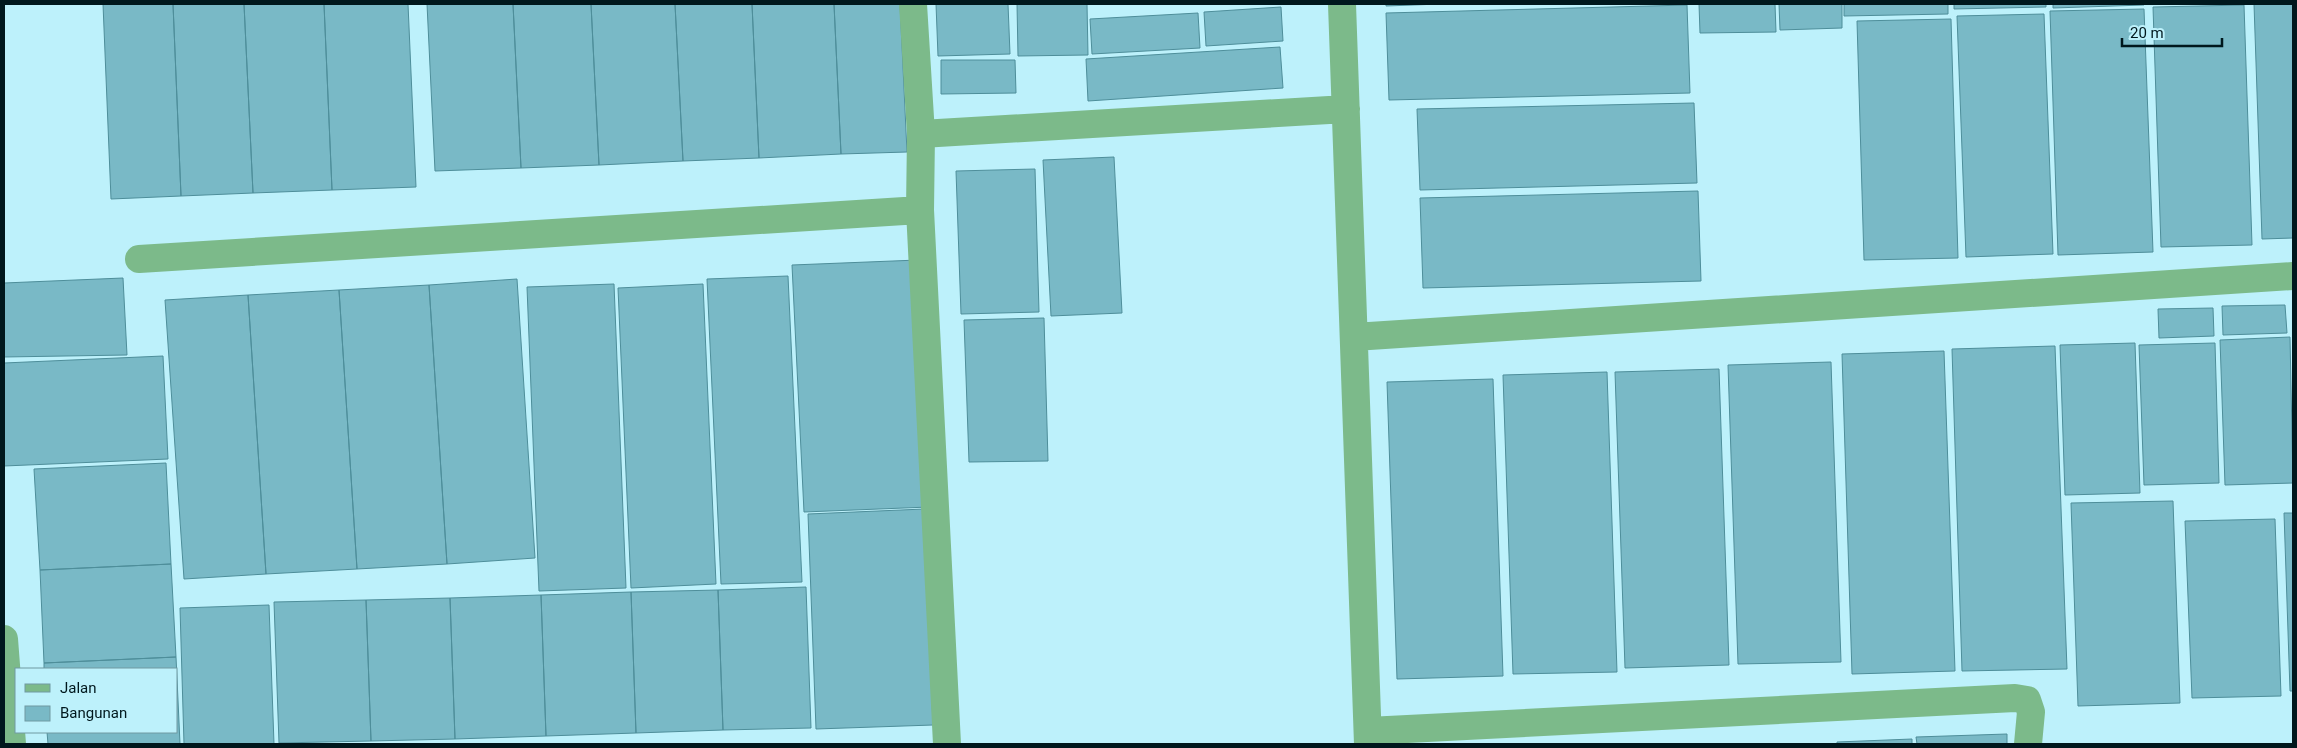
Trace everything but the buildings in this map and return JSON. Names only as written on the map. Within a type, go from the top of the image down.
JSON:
[{"type":"lane","points":[[913,4],[921,134],[920,210],[947,744]]},
{"type":"lane","points":[[1342,4],[1368,738],[2015,698],[2027,700],[2031,712],[2028,744]]},
{"type":"lane","points":[[921,134],[1346,109]]},
{"type":"lane","points":[[139,259],[920,210]]},
{"type":"lane","points":[[1354,337],[2293,276]]},
{"type":"lane","points":[[4,639],[12,744]]}]
